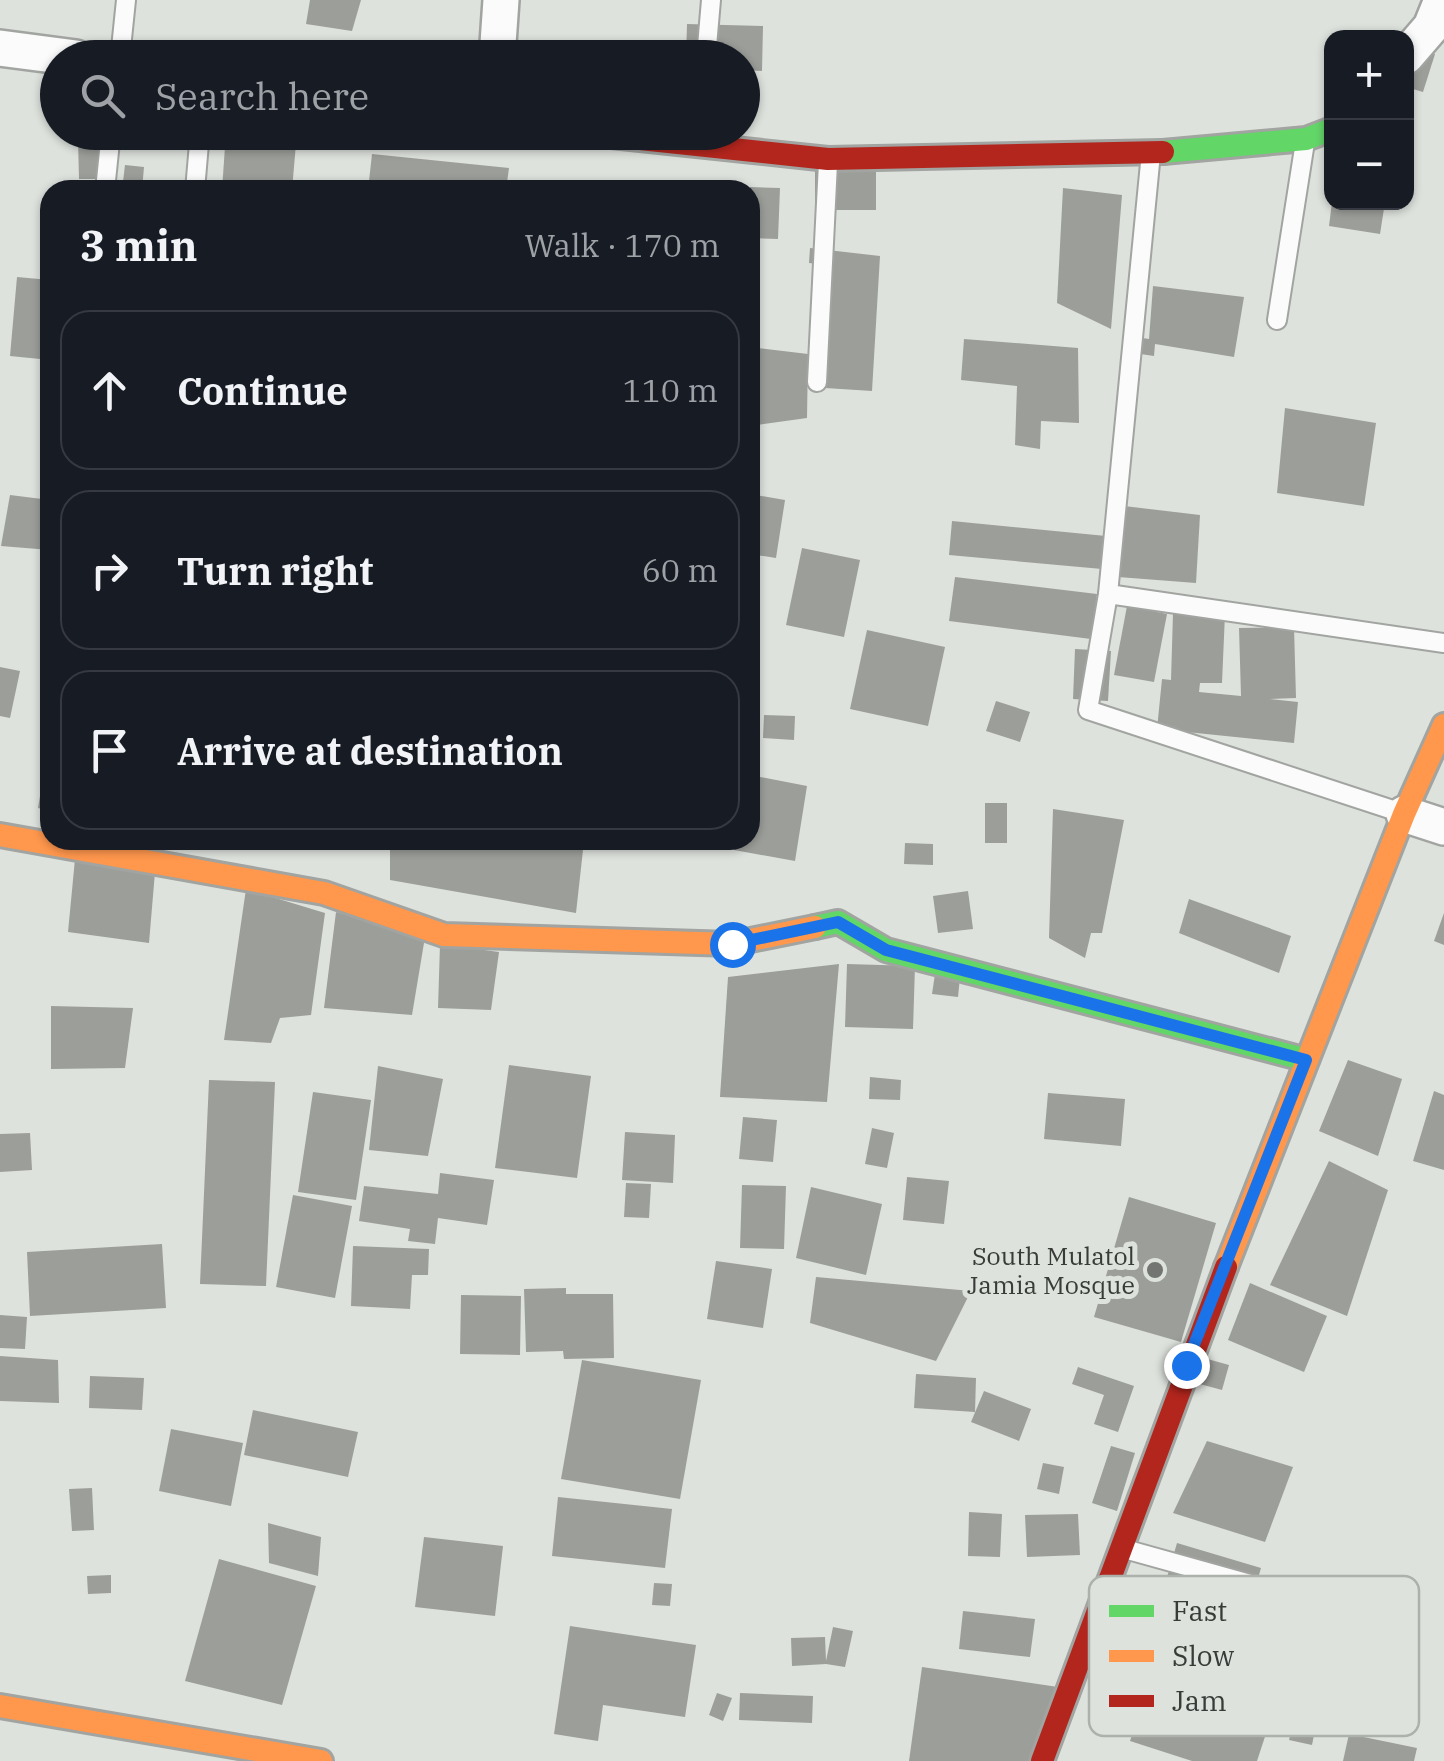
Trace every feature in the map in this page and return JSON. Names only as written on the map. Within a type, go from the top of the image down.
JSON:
[{"type":"street","points":[[498,40],[502,0]]},
{"type":"street","points":[[1414,47],[1432,28],[1442,0]]},
{"type":"street","points":[[0,48],[40,53]]},
{"type":"street","points":[[760,149],[828,159],[1198,152],[1306,139],[1324,132]]},
{"type":"street","points":[[1107,1576],[1306,1060],[1404,814],[1444,726]]},
{"type":"street","points":[[1404,814],[1444,827]]},
{"type":"street","points":[[0,835],[40,842]]},
{"type":"street","points":[[84,850],[324,893],[444,934],[732,944],[838,922],[886,950],[1306,1060]]},
{"type":"street","points":[[1042,1761],[1089,1627]]},
{"type":"street","points":[[0,1706],[321,1761]]},
{"type":"lane","points":[[122,40],[126,0]]},
{"type":"lane","points":[[708,40],[711,0]]},
{"type":"lane","points":[[1277,320],[1306,139]]},
{"type":"lane","points":[[105,180],[109,150]]},
{"type":"lane","points":[[195,180],[198,150]]},
{"type":"lane","points":[[1151,153],[1108,594],[1088,710],[1404,814]]},
{"type":"lane","points":[[817,382],[828,159]]},
{"type":"lane","points":[[1108,594],[1444,643]]},
{"type":"lane","points":[[1117,1547],[1221,1576]]},
{"type":"building","points":[[310,0],[361,0],[352,31],[306,24]]},
{"type":"building","points":[[687,24],[763,26],[762,71],[760,40],[687,40]]},
{"type":"building","points":[[1414,47],[1435,54],[1423,92],[1414,89]]},
{"type":"building","points":[[876,148],[876,210],[815,210],[815,149]]},
{"type":"building","points":[[78,150],[109,150],[110,179],[79,179]]},
{"type":"building","points":[[225,150],[295,150],[293,180],[223,180]]},
{"type":"building","points":[[372,154],[509,168],[507,180],[369,180]]},
{"type":"building","points":[[125,165],[144,167],[143,180],[123,180]]},
{"type":"building","points":[[760,187],[780,188],[778,239],[760,238]]},
{"type":"building","points":[[1063,188],[1122,195],[1111,329],[1057,303]]},
{"type":"building","points":[[1331,210],[1384,210],[1380,234],[1329,226]]},
{"type":"building","points":[[810,248],[880,256],[872,391],[825,388],[829,265],[809,263]]},
{"type":"building","points":[[17,277],[40,279],[40,359],[10,356]]},
{"type":"building","points":[[1153,286],[1244,297],[1234,357],[1155,344],[1154,356],[1127,352],[1129,336],[1149,339]]},
{"type":"building","points":[[964,339],[1078,348],[1079,423],[1041,421],[1040,449],[1015,445],[1017,386],[961,380]]},
{"type":"building","points":[[760,348],[808,354],[807,418],[760,425]]},
{"type":"building","points":[[1285,408],[1376,423],[1364,506],[1277,493]]},
{"type":"building","points":[[10,495],[40,499],[40,549],[1,546]]},
{"type":"building","points":[[760,496],[785,500],[776,558],[760,556]]},
{"type":"building","points":[[1124,506],[1200,515],[1196,583],[1118,577]]},
{"type":"building","points":[[952,521],[1106,536],[1102,569],[949,555]]},
{"type":"building","points":[[802,548],[860,560],[844,637],[786,625]]},
{"type":"building","points":[[955,577],[1097,594],[1091,639],[949,621]]},
{"type":"building","points":[[1127,606],[1167,614],[1154,682],[1114,675]]},
{"type":"building","points":[[1173,613],[1225,614],[1222,683],[1200,683],[1199,692],[1241,696],[1239,628],[1294,627],[1296,698],[1269,699],[1298,702],[1294,743],[1157,729],[1162,679],[1171,680]]},
{"type":"building","points":[[867,630],[945,647],[928,726],[850,709]]},
{"type":"building","points":[[1075,649],[1111,651],[1108,701],[1073,699]]},
{"type":"building","points":[[0,667],[20,671],[10,718],[0,716]]},
{"type":"building","points":[[996,701],[1030,712],[1020,742],[986,731]]},
{"type":"building","points":[[764,715],[795,716],[794,740],[763,738]]},
{"type":"building","points":[[760,777],[807,786],[795,861],[734,850],[760,850]]},
{"type":"building","points":[[985,803],[1007,803],[1007,843],[985,843]]},
{"type":"building","points":[[1053,809],[1124,820],[1102,933],[1091,933],[1085,958],[1049,938]]},
{"type":"building","points":[[905,843],[933,844],[933,865],[904,864]]},
{"type":"building","points":[[390,850],[583,850],[576,913],[390,880]]},
{"type":"building","points":[[75,859],[155,872],[149,943],[68,932]]},
{"type":"building","points":[[246,889],[325,913],[311,1015],[280,1018],[271,1043],[224,1040]]},
{"type":"building","points":[[968,891],[973,929],[938,933],[933,896]]},
{"type":"building","points":[[1189,899],[1291,936],[1279,973],[1179,933]]},
{"type":"building","points":[[336,912],[425,937],[412,1015],[324,1008]]},
{"type":"building","points":[[1444,913],[1444,945],[1434,941]]},
{"type":"building","points":[[440,944],[499,952],[491,1010],[438,1008]]},
{"type":"building","points":[[839,964],[827,1102],[720,1097],[728,977]]},
{"type":"building","points":[[847,964],[915,966],[913,1029],[845,1027]]},
{"type":"building","points":[[935,974],[960,977],[958,997],[932,994]]},
{"type":"building","points":[[51,1006],[133,1008],[125,1068],[51,1069]]},
{"type":"building","points":[[1348,1060],[1402,1079],[1378,1156],[1319,1131]]},
{"type":"building","points":[[509,1065],[591,1076],[577,1178],[495,1168]]},
{"type":"building","points":[[378,1066],[443,1079],[428,1156],[369,1150]]},
{"type":"building","points":[[870,1077],[901,1080],[900,1100],[869,1099]]},
{"type":"building","points":[[209,1080],[275,1082],[266,1286],[200,1284]]},
{"type":"building","points":[[1434,1091],[1444,1095],[1444,1170],[1413,1161]]},
{"type":"building","points":[[313,1092],[371,1100],[356,1200],[298,1192]]},
{"type":"building","points":[[1048,1093],[1125,1099],[1121,1146],[1044,1139]]},
{"type":"building","points":[[743,1117],[777,1120],[773,1162],[739,1159]]},
{"type":"building","points":[[872,1128],[894,1133],[887,1168],[865,1164]]},
{"type":"building","points":[[625,1132],[675,1135],[673,1183],[622,1180]]},
{"type":"building","points":[[30,1133],[32,1170],[0,1172],[0,1134]]},
{"type":"building","points":[[1329,1161],[1388,1190],[1347,1316],[1270,1285]]},
{"type":"building","points":[[440,1173],[494,1180],[487,1225],[438,1218],[435,1244],[408,1241],[410,1229],[359,1221],[364,1186],[438,1194]]},
{"type":"building","points":[[907,1177],[949,1181],[944,1224],[903,1220]]},
{"type":"building","points":[[626,1183],[651,1184],[649,1218],[624,1217]]},
{"type":"building","points":[[742,1185],[786,1186],[784,1249],[740,1248]]},
{"type":"building","points":[[811,1187],[882,1204],[866,1275],[796,1258]]},
{"type":"building","points":[[293,1195],[352,1206],[335,1298],[276,1287]]},
{"type":"building","name":"South Mulatol Jamia Mosque","points":[[1129,1197],[1216,1223],[1181,1342],[1094,1317]]},
{"type":"building","points":[[162,1244],[166,1308],[30,1316],[27,1252]]},
{"type":"building","points":[[353,1246],[429,1249],[428,1275],[412,1275],[410,1309],[351,1306]]},
{"type":"building","points":[[716,1261],[772,1269],[763,1328],[707,1319]]},
{"type":"building","points":[[816,1277],[971,1291],[936,1361],[810,1323]]},
{"type":"building","points":[[1250,1283],[1327,1316],[1304,1372],[1228,1340]]},
{"type":"building","points":[[566,1288],[566,1294],[613,1294],[614,1358],[564,1359],[563,1351],[526,1352],[524,1289]]},
{"type":"building","points":[[461,1295],[521,1296],[520,1355],[460,1354]]},
{"type":"building","points":[[0,1315],[27,1317],[25,1349],[0,1348]]},
{"type":"building","points":[[0,1356],[58,1360],[59,1403],[0,1401]]},
{"type":"building","points":[[1204,1358],[1229,1365],[1222,1390],[1196,1383]]},
{"type":"building","points":[[582,1360],[701,1380],[680,1499],[561,1479]]},
{"type":"building","points":[[1078,1367],[1134,1386],[1118,1432],[1094,1424],[1104,1395],[1072,1384]]},
{"type":"building","points":[[916,1374],[976,1378],[975,1412],[914,1408]]},
{"type":"building","points":[[90,1376],[144,1378],[142,1410],[89,1408]]},
{"type":"building","points":[[984,1391],[1031,1409],[1019,1441],[971,1422]]},
{"type":"building","points":[[253,1410],[358,1432],[348,1477],[244,1455]]},
{"type":"building","points":[[171,1429],[243,1443],[231,1506],[159,1491]]},
{"type":"building","points":[[1207,1441],[1293,1467],[1265,1542],[1173,1513]]},
{"type":"building","points":[[1111,1446],[1135,1453],[1117,1511],[1092,1503]]},
{"type":"building","points":[[1043,1463],[1064,1467],[1059,1494],[1037,1489]]},
{"type":"building","points":[[92,1488],[94,1530],[72,1531],[69,1489]]},
{"type":"building","points":[[558,1497],[672,1509],[665,1568],[552,1556]]},
{"type":"building","points":[[969,1512],[1002,1514],[1000,1557],[968,1556]]},
{"type":"building","points":[[1078,1514],[1080,1555],[1027,1557],[1025,1515]]},
{"type":"building","points":[[268,1523],[321,1537],[318,1576],[269,1563]]},
{"type":"building","points":[[424,1537],[503,1546],[495,1616],[415,1607]]},
{"type":"building","points":[[1177,1543],[1261,1568],[1259,1576],[1167,1576]]},
{"type":"building","points":[[219,1559],[316,1586],[282,1705],[185,1681]]},
{"type":"building","points":[[111,1575],[111,1593],[88,1594],[87,1576]]},
{"type":"building","points":[[654,1583],[672,1584],[670,1606],[652,1605]]},
{"type":"building","points":[[963,1611],[1035,1619],[1030,1657],[959,1649]]},
{"type":"building","points":[[570,1626],[696,1645],[685,1717],[603,1705],[598,1741],[554,1734]]},
{"type":"building","points":[[833,1627],[853,1631],[845,1667],[792,1666],[791,1638],[825,1637],[826,1661]]},
{"type":"building","points":[[922,1667],[1058,1687],[1032,1761],[909,1761]]},
{"type":"building","points":[[717,1693],[732,1698],[723,1721],[709,1715]]},
{"type":"building","points":[[740,1693],[813,1696],[812,1723],[739,1720]]},
{"type":"building","points":[[1132,1736],[1265,1736],[1257,1761],[1192,1761],[1130,1741]]},
{"type":"building","points":[[1290,1736],[1314,1736],[1312,1745],[1289,1740]]},
{"type":"building","points":[[1349,1736],[1417,1748],[1414,1761],[1343,1761]]},
{"type":"traffic: fast","points":[[1163,152],[1306,139],[1324,132]]},
{"type":"traffic: fast","points":[[815,927],[838,922],[886,950],[1307,1060]]},
{"type":"traffic: slow","points":[[1226,1267],[1404,814],[1444,725]]},
{"type":"traffic: slow","points":[[0,835],[40,842]]},
{"type":"traffic: slow","points":[[84,850],[324,893],[444,935],[731,944],[815,927]]},
{"type":"traffic: slow","points":[[0,1706],[321,1761]]},
{"type":"traffic: jam","points":[[743,150],[828,159],[1163,152]]},
{"type":"traffic: jam","points":[[1111,1576],[1226,1267]]},
{"type":"traffic: jam","points":[[1042,1761],[1089,1635]]},
{"type":"place","name":"South Mulatol Jamia Mosque","points":[[1155,1270]]},
{"type":"route","points":[[732,944],[838,922],[886,950],[1306,1060],[1186,1365]]}]
